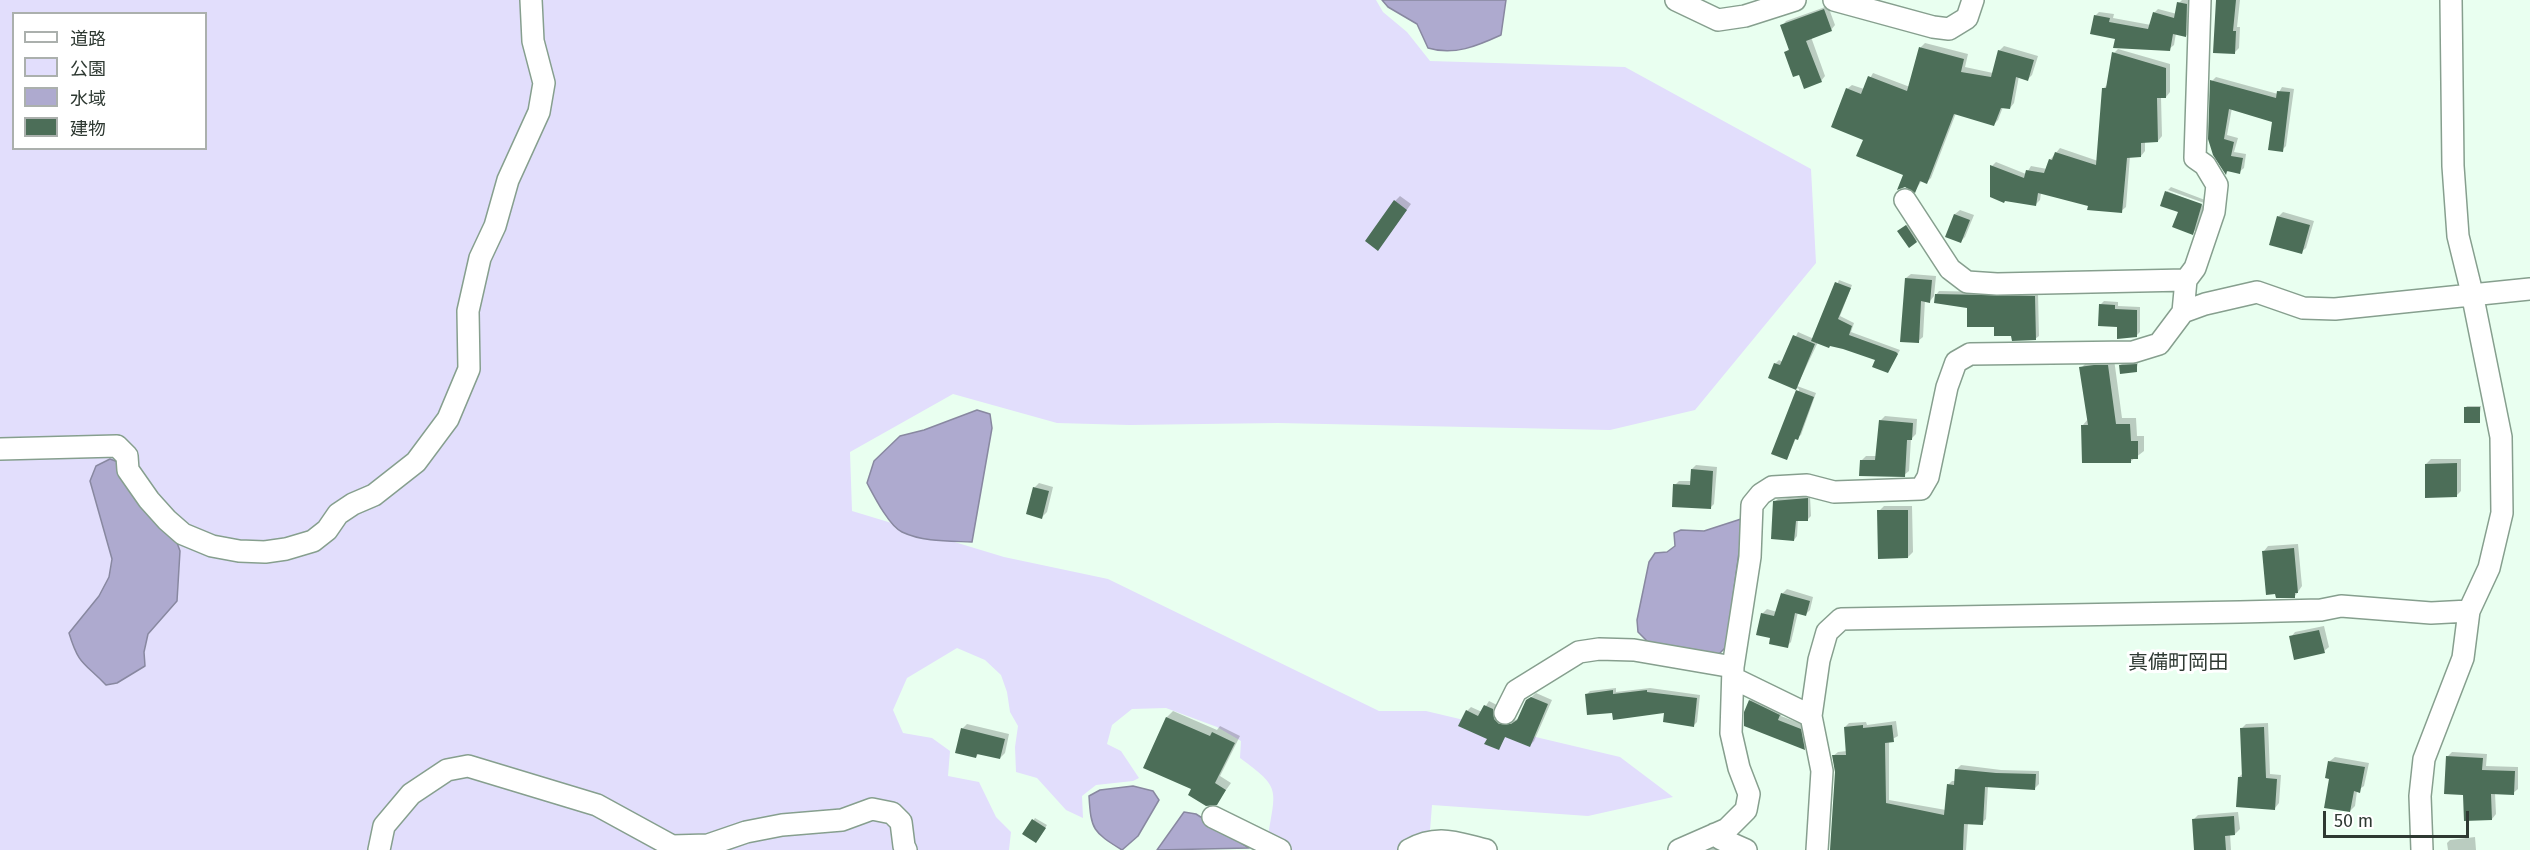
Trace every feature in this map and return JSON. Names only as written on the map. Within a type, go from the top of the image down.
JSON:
[{"type":"street","points":[[0,449],[117,446],[127,456],[128,470],[149,500],[166,520],[183,534],[212,546],[265,552],[313,541],[327,530],[338,514],[352,504],[374,495],[416,462],[448,419],[470,369],[468,311],[480,258],[495,226],[508,180],[539,112],[544,83],[533,41],[531,0]]},
{"type":"street","points":[[1676,0],[1718,20],[1753,7],[1795,0]]},
{"type":"street","points":[[1834,0],[1933,27],[1948,28],[1967,18],[1973,0]]},
{"type":"street","points":[[1679,850],[1727,829],[1746,810],[1749,794],[1739,768],[1731,733],[1733,673],[1750,557],[1752,505],[1761,494],[1772,487],[1807,485],[1834,492],[1922,489],[1928,477],[1947,387],[1956,362],[1970,354],[2133,352],[2159,344],[2183,312],[2186,280],[2195,268],[2214,212],[2217,185],[2205,165],[2195,158],[2200,0]]},
{"type":"street","points":[[2421,850],[2420,795],[2424,759],[2463,658],[2469,611],[2489,568],[2502,513],[2501,437],[2458,236],[2453,166],[2451,0]]},
{"type":"street","points":[[1905,200],[1950,269],[1967,282],[1997,284],[2186,280]]},
{"type":"street","points":[[2183,312],[2205,304],[2258,292],[2302,308],[2335,309],[2472,293],[2530,289]]},
{"type":"street","points":[[1817,850],[1822,771],[1811,716],[1819,660],[1827,633],[1841,619],[2321,610],[2341,606],[2431,613],[2469,611]]},
{"type":"street","points":[[1505,713],[1516,691],[1579,652],[1599,649],[1634,650],[1733,673],[1811,716]]},
{"type":"street","points":[[379,850],[384,826],[411,794],[447,770],[468,766],[597,805],[672,846],[708,845],[746,832],[782,825],[842,820],[872,809],[892,813],[901,822],[906,850]]},
{"type":"street","points":[[1214,817],[1280,850]]},
{"type":"street","points":[[1715,834],[1746,850]]},
{"type":"street","points":[[1409,850],[1422,843],[1439,839],[1486,850]]},
{"type":"green space","points":[[0,0],[1376,0],[1383,12],[1407,32],[1430,61],[1625,67],[1811,169],[1816,263],[1695,410],[1610,430],[1278,423],[1129,425],[1057,423],[953,394],[850,452],[852,511],[1004,557],[1108,579],[1379,711],[1426,711],[1620,757],[1673,797],[1588,816],[1432,805],[1430,831],[1400,850],[1292,850],[1268,837],[1273,808],[1272,790],[1263,776],[1240,758],[1241,741],[1217,727],[1166,708],[1132,709],[1112,725],[1107,744],[1121,751],[1139,778],[1133,781],[1096,785],[1082,796],[1083,818],[1066,810],[1037,778],[1016,772],[1015,747],[1018,726],[1010,712],[1007,692],[1001,675],[985,660],[957,648],[907,678],[893,710],[903,733],[932,738],[950,751],[948,776],[979,782],[996,817],[1011,832],[1009,850],[0,850]]},
{"type":"water","points":[[1382,0],[1506,0],[1501,35],[1474,46],[1456,50],[1428,48],[1417,24],[1388,7]]},
{"type":"water","points":[[977,410],[990,414],[992,428],[972,542],[927,539],[897,529],[887,517],[867,483],[874,461],[900,436],[924,430]]},
{"type":"water","points":[[110,459],[118,462],[175,537],[180,551],[177,601],[148,634],[144,652],[145,666],[117,683],[106,685],[79,658],[69,633],[99,596],[109,577],[112,559],[90,481],[96,466]]},
{"type":"water","points":[[1741,519],[1743,523],[1726,647],[1719,654],[1649,643],[1638,632],[1637,620],[1649,562],[1655,553],[1667,552],[1675,546],[1674,533],[1681,530],[1704,531]]},
{"type":"water","points":[[1133,786],[1153,791],[1159,800],[1138,836],[1122,850],[1095,829],[1089,796],[1100,790]]},
{"type":"water","points":[[1184,812],[1196,814],[1249,848],[1157,850]]},
{"type":"building","points":[[2216,0],[2236,0],[2233,31],[2236,31],[2235,54],[2213,53]]},
{"type":"building","points":[[2177,2],[2187,4],[2186,37],[2173,34],[2170,51],[2113,48],[2115,39],[2090,34],[2094,15],[2110,18],[2109,22],[2148,29],[2153,12],[2174,18]]},
{"type":"building","points":[[1824,9],[1832,31],[1806,41],[1822,82],[1804,89],[1799,75],[1793,77],[1784,52],[1789,50],[1780,25]]},
{"type":"building","points":[[1919,47],[1964,59],[1961,72],[1991,77],[1998,50],[2034,60],[2028,81],[2016,77],[2010,109],[2001,108],[1994,126],[1954,114],[1927,184],[1920,181],[1915,193],[1905,187],[1897,190],[1903,175],[1856,156],[1863,140],[1831,127],[1846,88],[1861,94],[1868,76],[1907,91]]},
{"type":"building","points":[[2112,52],[2166,68],[2166,98],[2157,98],[2158,142],[2141,143],[2141,157],[2127,158],[2122,213],[2087,210],[2088,206],[2038,193],[2036,206],[2005,201],[2004,203],[1990,197],[1990,165],[2024,178],[2026,170],[2044,173],[2049,159],[2052,160],[2055,152],[2096,165],[2102,88],[2106,88]]},
{"type":"building","points":[[2210,80],[2276,98],[2277,91],[2290,92],[2283,152],[2268,150],[2272,122],[2229,109],[2224,139],[2234,142],[2231,156],[2243,158],[2240,174],[2227,171],[2226,175],[2213,155],[2208,139]]},
{"type":"building","points":[[2165,191],[2202,204],[2193,235],[2172,227],[2178,212],[2160,206]]},
{"type":"building","points":[[1394,200],[1407,210],[1378,251],[1365,241]]},
{"type":"building","points":[[1954,214],[1970,220],[1961,243],[1945,237]]},
{"type":"building","points":[[2277,216],[2310,225],[2302,254],[2269,245]]},
{"type":"building","points":[[1906,225],[1917,242],[1909,248],[1897,231]]},
{"type":"building","points":[[1905,278],[1932,280],[1930,303],[1921,301],[1919,343],[1900,342]]},
{"type":"building","points":[[1835,282],[1851,288],[1838,319],[1852,326],[1849,335],[1898,354],[1888,373],[1872,367],[1875,360],[1811,341]]},
{"type":"building","points":[[1935,294],[2035,296],[2036,340],[2012,341],[2011,336],[1994,336],[1994,327],[1967,327],[1967,308],[1934,303]]},
{"type":"building","points":[[2099,304],[2115,305],[2115,309],[2137,310],[2137,337],[2117,339],[2117,327],[2098,326]]},
{"type":"building","points":[[1793,335],[1815,344],[1796,390],[1768,378],[1774,363],[1780,365]]},
{"type":"building","points":[[2137,364],[2137,372],[2120,374],[2119,365]]},
{"type":"building","points":[[2108,365],[2116,424],[2130,424],[2131,441],[2138,441],[2138,459],[2131,459],[2131,463],[2082,463],[2081,425],[2088,425],[2079,367]]},
{"type":"building","points":[[1796,390],[1814,397],[1798,440],[1795,439],[1787,460],[1771,454]]},
{"type":"building","points":[[2464,407],[2480,407],[2480,423],[2464,423]]},
{"type":"building","points":[[1879,420],[1913,423],[1912,440],[1907,440],[1905,477],[1859,476],[1860,460],[1875,460]]},
{"type":"building","points":[[2457,463],[2457,497],[2425,498],[2425,464]]},
{"type":"building","points":[[1691,469],[1713,471],[1711,509],[1672,507],[1673,484],[1690,485]]},
{"type":"building","points":[[1033,487],[1049,491],[1042,519],[1026,514]]},
{"type":"building","points":[[1808,498],[1808,521],[1796,521],[1794,541],[1771,539],[1773,501]]},
{"type":"building","points":[[1877,510],[1908,510],[1908,558],[1878,559]]},
{"type":"building","points":[[2294,548],[2298,593],[2295,593],[2295,598],[2276,598],[2275,594],[2266,595],[2262,551]]},
{"type":"building","points":[[1781,593],[1810,601],[1806,616],[1795,613],[1788,648],[1769,644],[1770,638],[1756,635],[1761,613],[1774,616]]},
{"type":"building","points":[[2319,630],[2325,653],[2294,660],[2289,636]]},
{"type":"building","points":[[1613,690],[1613,694],[1647,690],[1647,692],[1697,698],[1694,727],[1663,722],[1664,713],[1613,720],[1612,713],[1587,715],[1585,694]]},
{"type":"building","points":[[1531,697],[1548,704],[1530,747],[1505,737],[1499,750],[1484,744],[1487,739],[1458,726],[1466,710],[1478,716],[1484,705],[1493,709],[1494,719],[1499,724],[1511,724],[1517,720],[1526,700]]},
{"type":"building","points":[[1749,700],[1780,715],[1778,720],[1801,729],[1805,750],[1744,726],[1744,712]]},
{"type":"building","points":[[1166,717],[1210,736],[1212,732],[1235,743],[1215,783],[1226,790],[1217,805],[1206,806],[1188,795],[1191,789],[1143,768]]},
{"type":"building","points":[[1863,725],[1863,728],[1892,725],[1894,742],[1885,743],[1886,803],[1944,815],[1947,784],[1954,785],[1955,769],[2036,774],[2035,790],[1985,787],[1983,825],[1964,824],[1963,850],[1830,850],[1835,772],[1832,755],[1846,755],[1844,727]]},
{"type":"building","points":[[2264,727],[2266,778],[2277,779],[2275,810],[2236,807],[2238,777],[2242,777],[2240,728]]},
{"type":"building","points":[[961,728],[1005,739],[1000,759],[977,754],[976,758],[955,753]]},
{"type":"building","points":[[2446,756],[2483,758],[2482,770],[2515,771],[2514,795],[2491,794],[2492,820],[2464,821],[2463,795],[2444,794]]},
{"type":"building","points":[[2328,761],[2365,767],[2360,793],[2354,791],[2350,812],[2324,808],[2329,779],[2325,778]]},
{"type":"building","points":[[2234,816],[2235,835],[2225,836],[2226,850],[2194,850],[2192,819]]},
{"type":"building","points":[[1032,819],[1046,828],[1036,843],[1022,834]]},
{"type":"district","name":"真備町岡田","points":[[2178,663]]}]
